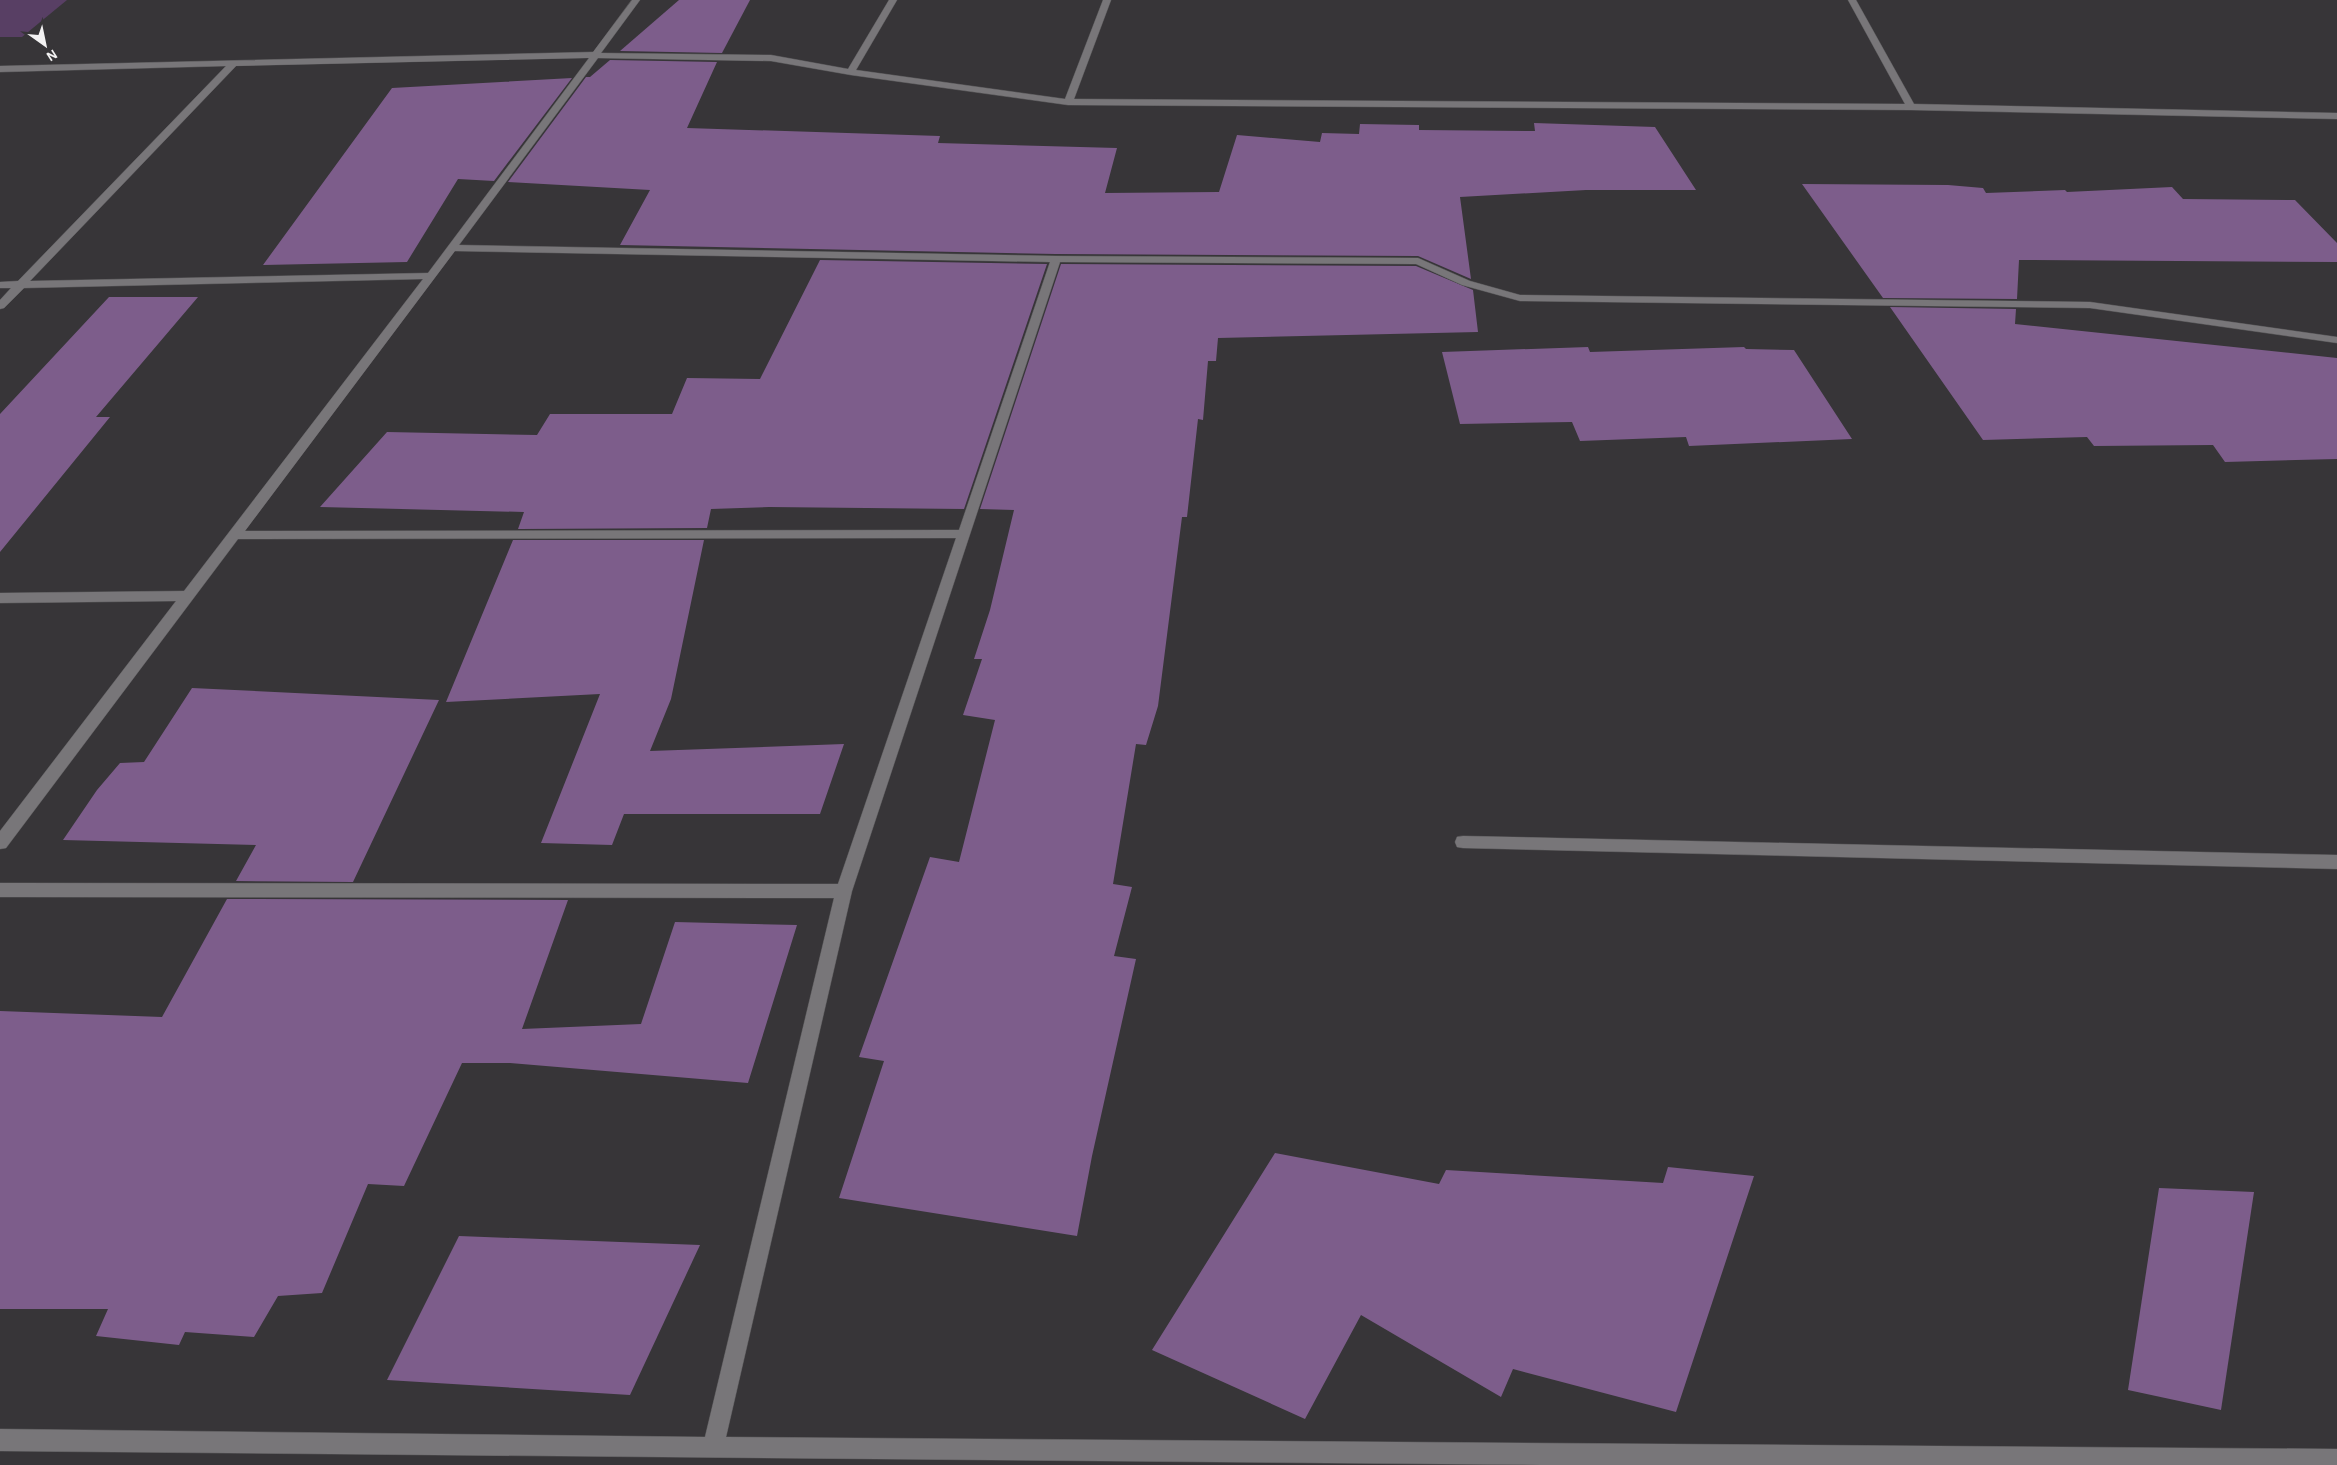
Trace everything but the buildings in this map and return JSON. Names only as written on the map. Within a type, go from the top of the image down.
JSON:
[{"type":"street","points":[[0,843],[431,276],[636,0]]},
{"type":"street","points":[[851,72],[893,0]]},
{"type":"street","points":[[1068,102],[1107,0]]},
{"type":"street","points":[[1852,0],[1911,107]]},
{"type":"street","points":[[0,69],[595,55],[771,58],[851,72],[1068,102],[1911,107],[2337,116]]},
{"type":"street","points":[[0,306],[235,62]]},
{"type":"street","points":[[452,248],[1056,259],[1418,261],[1466,283],[1520,298],[2090,305],[2337,340]]},
{"type":"street","points":[[713,1448],[844,892],[1056,259]]},
{"type":"street","points":[[0,285],[431,276]]},
{"type":"street","points":[[234,535],[963,534]]},
{"type":"street","points":[[0,598],[188,596]]},
{"type":"street","points":[[1463,842],[2337,862]]},
{"type":"street","points":[[0,890],[844,892]]},
{"type":"street","points":[[0,1440],[713,1448],[2337,1460]]},
{"type":"shaded area","points":[[0,0],[67,0],[22,37],[0,37]]}]
